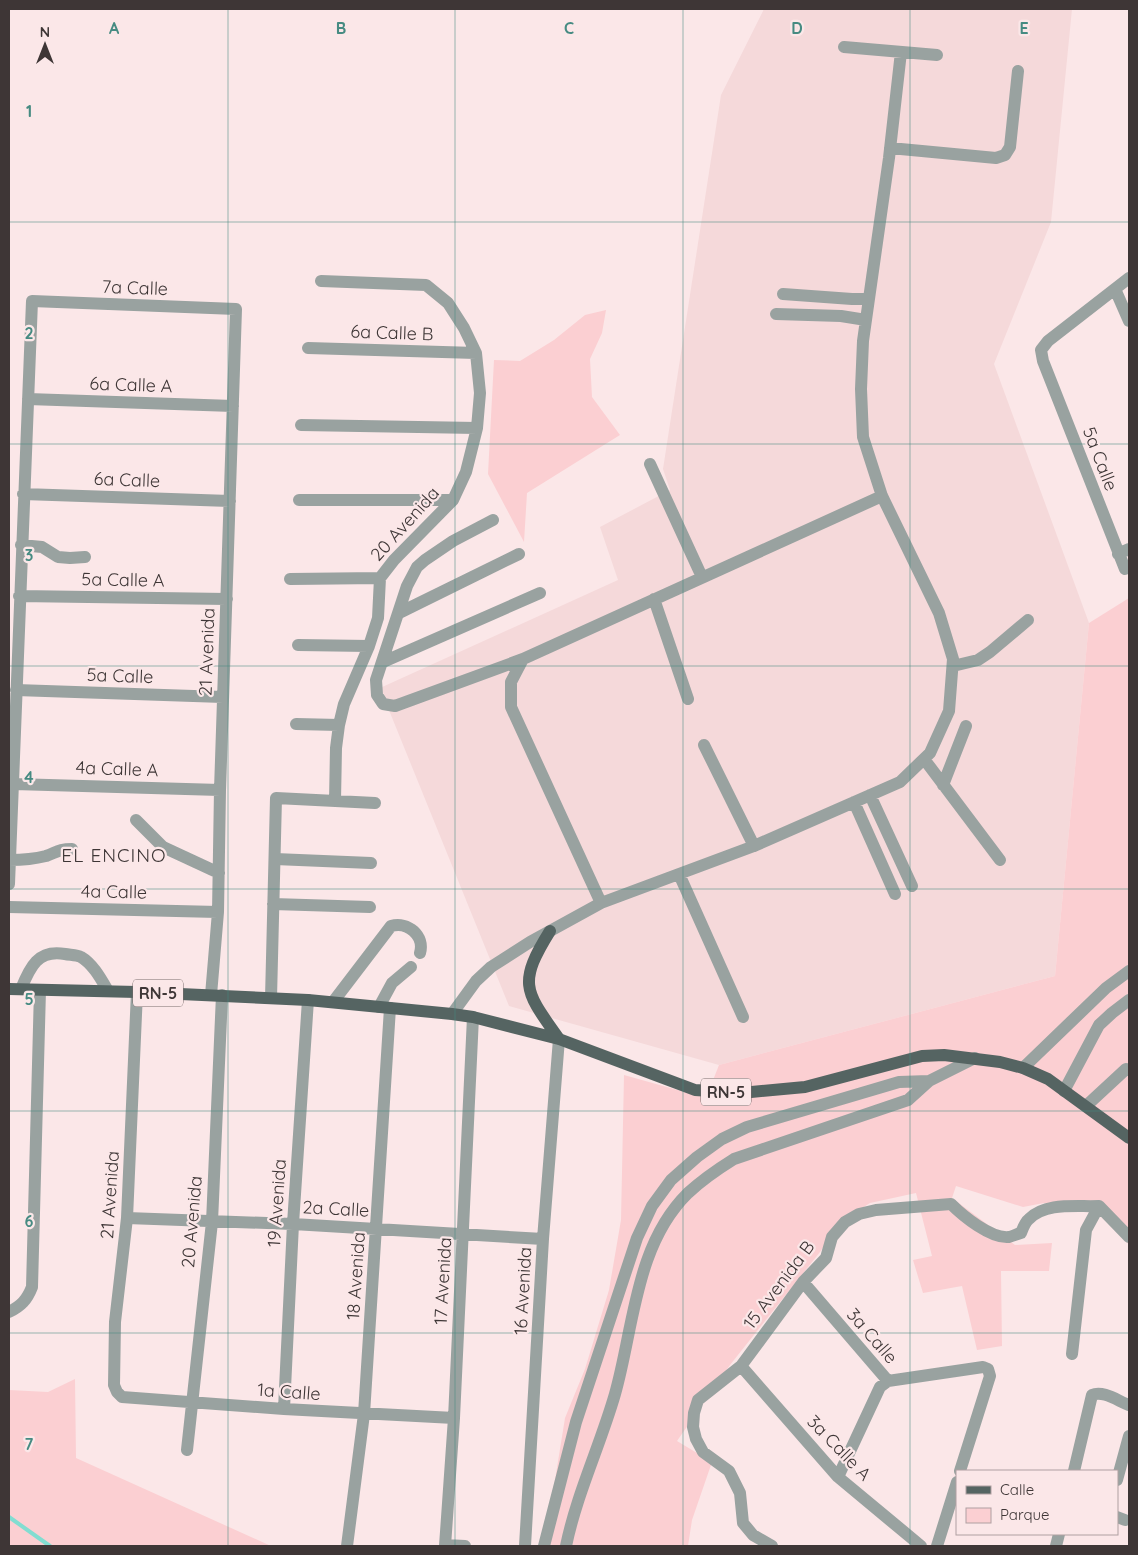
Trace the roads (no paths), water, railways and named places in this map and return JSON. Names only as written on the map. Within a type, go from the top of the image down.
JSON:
[{"type":"main road","points":[[550,932],[530,966],[528,986],[532,1000],[559,1039]]},
{"type":"main road","name":"RN-5","points":[[15,989],[137,992],[308,1000],[473,1017],[559,1039],[695,1090],[741,1094],[805,1087],[922,1056],[944,1055],[975,1058],[1023,1068],[1048,1079],[1129,1138]]},
{"type":"street","points":[[844,46],[938,55]]},
{"type":"street","points":[[452,1014],[476,981],[491,967],[530,942],[601,903],[754,846],[900,782],[930,753],[949,711],[953,659],[939,613],[882,496],[864,437],[861,389],[866,320],[890,148],[901,52]]},
{"type":"street","points":[[890,148],[996,158],[1005,154],[1010,147],[1018,71]]},
{"type":"street","points":[[1129,278],[1115,289],[1129,321]]},
{"type":"street","name":"20 Avenida","points":[[321,281],[426,285],[448,304],[464,328],[476,353],[480,393],[477,428],[466,472],[453,500],[394,560],[380,578],[378,618],[369,646],[344,704],[339,725],[336,748],[335,801]]},
{"type":"street","name":"5a Calle","points":[[1115,289],[1048,341],[1041,350],[1043,361],[1124,551],[1124,569]]},
{"type":"street","points":[[783,294],[869,299]]},
{"type":"street","name":"7a Calle","points":[[28,399],[32,301],[236,309]]},
{"type":"street","name":"21 Avenida","points":[[216,995],[220,790],[236,309]]},
{"type":"street","points":[[776,314],[840,316],[866,320]]},
{"type":"street","name":"6a Calle B","points":[[308,348],[476,353]]},
{"type":"street","points":[[9,884],[28,399]]},
{"type":"street","name":"6a Calle A","points":[[28,399],[233,406]]},
{"type":"street","points":[[301,425],[477,428]]},
{"type":"street","points":[[650,464],[702,577]]},
{"type":"street","name":"6a Calle","points":[[23,494],[230,501]]},
{"type":"street","points":[[492,520],[453,542],[425,560],[418,567],[407,586],[376,680],[377,695],[383,704],[395,706],[523,659],[882,496]]},
{"type":"street","points":[[299,500],[453,500]]},
{"type":"street","points":[[21,545],[42,547],[58,557],[85,557]]},
{"type":"street","points":[[399,613],[519,554]]},
{"type":"street","points":[[290,579],[380,578]]},
{"type":"street","points":[[383,662],[540,593]]},
{"type":"street","name":"5a Calle A","points":[[19,596],[226,599]]},
{"type":"street","points":[[654,599],[688,699]]},
{"type":"street","points":[[952,666],[978,660],[1028,620]]},
{"type":"street","points":[[298,645],[369,646]]},
{"type":"street","points":[[523,659],[511,682],[511,707],[601,903]]},
{"type":"street","name":"5a Calle","points":[[16,690],[223,697]]},
{"type":"street","points":[[296,724],[339,725]]},
{"type":"street","points":[[943,785],[966,726]]},
{"type":"street","points":[[704,745],[754,846]]},
{"type":"street","points":[[924,759],[1000,860]]},
{"type":"street","name":"4a Calle A","points":[[14,784],[220,790]]},
{"type":"street","points":[[870,795],[912,886]]},
{"type":"street","points":[[271,998],[276,798],[374,803]]},
{"type":"street","points":[[854,802],[895,894]]},
{"type":"street","points":[[136,820],[163,847],[219,873]]},
{"type":"street","points":[[10,860],[27,860],[47,856],[57,850],[72,849]]},
{"type":"street","points":[[275,859],[371,863]]},
{"type":"street","points":[[679,874],[743,1017]]},
{"type":"street","points":[[273,904],[370,907]]},
{"type":"street","name":"4a Calle","points":[[9,907],[218,912]]},
{"type":"street","points":[[333,1002],[391,926],[402,925],[415,931],[422,947],[420,953]]},
{"type":"street","points":[[15,989],[37,961],[45,954],[56,952],[80,957],[95,970],[108,991]]},
{"type":"street","points":[[385,1007],[392,983],[411,967]]},
{"type":"street","points":[[1023,1068],[1106,988],[1129,971]]},
{"type":"street","points":[[9,1312],[28,1298],[32,1287],[40,990]]},
{"type":"street","name":"21 Avenida","points":[[122,1397],[114,1385],[115,1322],[127,1218],[137,992]]},
{"type":"street","name":"20 Avenida","points":[[187,1450],[212,1222],[216,995]]},
{"type":"street","name":"19 Avenida","points":[[284,1410],[293,1224],[308,1000]]},
{"type":"street","points":[[1064,1091],[1100,1025],[1129,1000]]},
{"type":"street","name":"18 Avenida","points":[[347,1546],[364,1414],[376,1229],[385,1007]]},
{"type":"street","name":"17 Avenida","points":[[445,1546],[454,1418],[473,1017]]},
{"type":"street","name":"16 Avenida","points":[[525,1546],[543,1239],[559,1039]]},
{"type":"street","points":[[566,1546],[578,1496],[615,1394],[637,1296],[647,1263],[656,1238],[687,1194],[710,1175],[734,1159],[908,1100],[929,1081],[975,1058]]},
{"type":"street","points":[[1086,1106],[1128,1069]]},
{"type":"street","points":[[544,1546],[576,1422],[637,1238],[652,1206],[671,1180],[697,1157],[747,1127],[899,1082],[929,1081]]},
{"type":"street","name":"15 Avenida B","points":[[772,1546],[753,1535],[743,1523],[740,1493],[728,1471],[703,1452],[696,1439],[693,1427],[694,1413],[698,1400],[741,1366],[803,1282],[826,1258],[832,1237],[845,1222],[859,1214],[876,1210],[951,1204],[978,1226],[994,1234],[1008,1237],[1021,1233],[1028,1220],[1041,1210],[1058,1207],[1099,1206]]},
{"type":"street","points":[[1072,1354],[1086,1230],[1099,1206],[1129,1237]]},
{"type":"street","name":"2a Calle","points":[[127,1218],[293,1224],[543,1239]]},
{"type":"street","name":"3a Calle","points":[[803,1282],[888,1381],[983,1367],[988,1369],[990,1376],[960,1470]]},
{"type":"street","name":"3a Calle A","points":[[741,1366],[838,1477],[921,1546]]},
{"type":"street","points":[[838,1477],[880,1387],[888,1381]]},
{"type":"street","points":[[1074,1470],[1092,1395],[1097,1392],[1129,1405]]},
{"type":"street","name":"1a Calle","points":[[122,1397],[284,1410],[454,1418]]},
{"type":"street","points":[[1118,1476],[1129,1436]]},
{"type":"street","points":[[937,1546],[956,1485]]},
{"type":"street","points":[[445,1546],[465,1546]]},
{"type":"waterway","points":[[9,1517],[50,1546]]},
{"type":"district","name":"EL ENCINO","points":[[114,855]]}]
